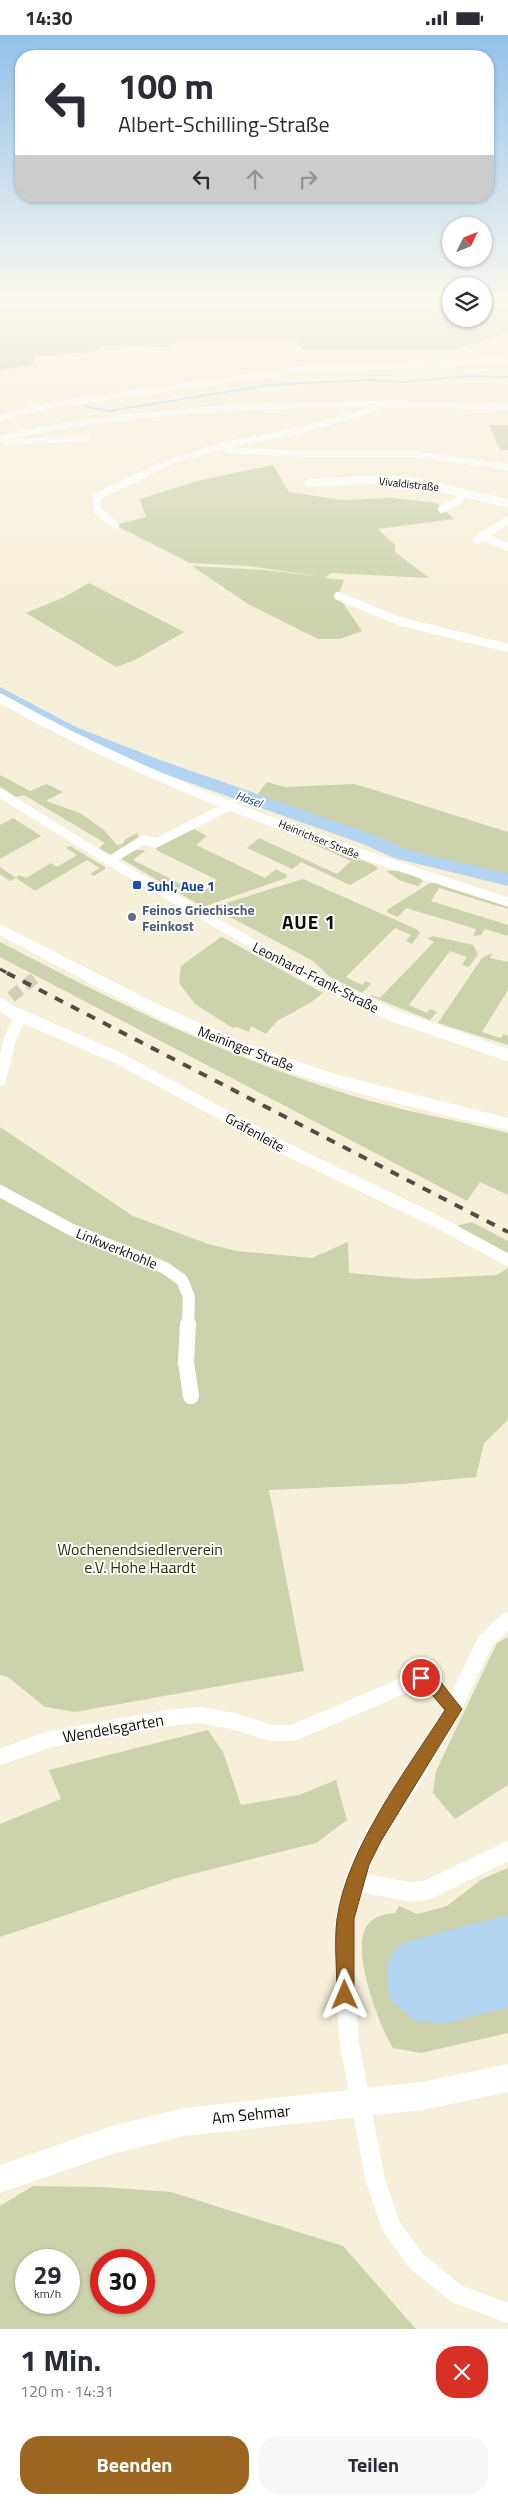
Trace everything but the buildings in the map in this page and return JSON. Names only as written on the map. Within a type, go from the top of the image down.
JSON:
[{"type":"main road","name":"Meininger Straße","points":[[0,929],[51,961],[177,1021],[238,1047],[357,1087],[508,1124]]},
{"type":"main road","name":"Am Sehmar","points":[[0,2179],[112,2140],[184,2122],[422,2096],[508,2078]]},
{"type":"street","points":[[0,417],[39,408]]},
{"type":"street","points":[[0,440],[77,422],[132,416],[306,408]]},
{"type":"street","points":[[115,525],[98,511],[96,497],[166,463],[224,445],[289,433],[379,408]]},
{"type":"street","points":[[0,440],[31,442],[87,438]]},
{"type":"street","points":[[215,449],[306,455],[413,454],[508,467]]},
{"type":"street","name":"Vivaldistraße","points":[[309,483],[381,479],[427,484],[508,503]]},
{"type":"street","points":[[442,509],[459,500],[463,491]]},
{"type":"street","points":[[508,520],[480,538],[508,547]]},
{"type":"street","points":[[338,596],[399,621],[508,649]]},
{"type":"street","name":"Heinrichser Straße","points":[[0,697],[53,728],[98,750],[173,782],[233,804],[358,855],[508,902]]},
{"type":"street","name":"Leonhard-Frank-Straße","points":[[0,793],[109,861],[270,954],[359,1001],[427,1028],[508,1055]]},
{"type":"street","points":[[109,861],[143,840],[156,843],[233,804]]},
{"type":"street","name":"Gräfenleite","points":[[4,1002],[21,1015],[118,1058],[292,1153],[434,1220],[508,1260]]},
{"type":"street","points":[[0,1080],[8,1041],[14,1025],[21,1015]]},
{"type":"street","name":"Linkwerkhohle","points":[[0,1191],[70,1229],[165,1268],[182,1280],[189,1297],[186,1362],[191,1396]]},
{"type":"street","points":[[508,1620],[486,1640],[454,1709],[375,1835],[354,1881],[346,1919],[345,1977],[349,2041],[360,2102],[375,2179],[391,2226],[416,2261],[457,2294],[508,2313]]},
{"type":"street","name":"Wendelsgarten","points":[[0,1757],[50,1739],[169,1718],[199,1715],[271,1733],[293,1733],[421,1678],[431,1682],[454,1709]]},
{"type":"street","points":[[354,1881],[410,1892],[427,1890],[508,1851]]},
{"type":"green space","points":[[489,425],[508,425],[508,450],[500,450]]},
{"type":"green space","points":[[273,465],[289,492],[342,500],[391,498],[437,503],[454,519],[378,529],[395,545],[395,552],[429,578],[331,573],[325,578],[344,580],[338,596],[362,631],[340,639],[318,639],[248,604],[192,566],[265,570],[324,577],[248,566],[190,563],[115,525],[146,517],[140,499],[197,481]]},
{"type":"green space","points":[[89,583],[184,632],[135,660],[116,667],[26,613],[62,598]]},
{"type":"green space","points":[[0,775],[30,791],[47,784],[63,792],[46,801],[80,813],[104,830],[117,845],[122,844],[126,839],[137,833],[139,837],[111,855],[99,848],[105,843],[24,795],[16,797],[0,786]]},
{"type":"green space","points":[[267,782],[285,787],[355,784],[508,832],[508,880],[401,854],[370,840],[254,799]]},
{"type":"green space","points":[[13,818],[41,836],[0,859],[0,825]]},
{"type":"green space","points":[[271,825],[374,865],[378,869],[350,885],[301,862],[292,869],[247,848],[259,838],[337,874],[351,861]]},
{"type":"green space","points":[[194,829],[207,836],[196,845],[265,878],[276,869],[287,875],[286,878],[203,907],[120,858],[135,850],[145,851],[133,860],[201,894],[217,880],[156,850],[157,846]]},
{"type":"green space","points":[[70,846],[105,867],[105,869],[94,876],[90,874],[100,868],[87,860],[35,891],[16,878],[19,875],[26,878],[51,863],[57,867],[77,855],[66,848]]},
{"type":"green space","points":[[0,867],[16,878],[10,881],[0,874]]},
{"type":"green space","points":[[386,871],[406,872],[423,881],[418,886],[401,881]]},
{"type":"green space","points":[[303,879],[416,929],[420,933],[412,944],[406,941],[411,935],[395,928],[346,977],[362,985],[366,981],[371,984],[362,993],[329,976],[313,961],[236,920],[207,909]]},
{"type":"green space","points":[[430,883],[439,883],[508,904],[508,909],[439,888],[431,901],[508,925],[508,936],[485,929],[481,935],[473,936],[476,929],[406,908],[398,917],[388,913],[387,910]]},
{"type":"green space","points":[[433,936],[473,945],[478,954],[469,967],[462,965],[467,957],[450,951],[409,1005],[427,1013],[430,1009],[437,1012],[430,1020],[370,996],[380,998],[434,942],[427,938]]},
{"type":"green space","points":[[221,937],[323,993],[310,1003],[277,1021],[266,1034],[251,1026],[249,1032],[237,1027],[233,1028],[195,1004],[179,983],[181,966]]},
{"type":"green space","points":[[0,942],[128,1007],[260,1064],[369,1101],[508,1133],[508,1195],[480,1182],[467,1201],[0,957]]},
{"type":"green space","points":[[492,953],[490,958],[508,962],[508,990],[482,1032],[501,1038],[504,1034],[508,1036],[508,1045],[438,1023],[482,958]]},
{"type":"green space","name":"Wochenendsiedlerverein e.V. Hohe Haardt","points":[[0,1127],[133,1216],[208,1244],[237,1251],[312,1258],[348,1242],[349,1273],[415,1279],[497,1275],[508,1268],[508,1420],[484,1443],[476,1477],[402,1484],[269,1490],[304,1671],[75,1712],[45,1707],[8,1677],[0,1675]]},
{"type":"green space","points":[[472,1222],[508,1241],[508,1259],[456,1226]]},
{"type":"green space","points":[[508,1637],[508,1785],[455,1819],[433,1793],[436,1771],[497,1643]]},
{"type":"green space","points":[[208,1730],[223,1752],[241,1805],[299,1795],[336,1780],[347,1820],[316,1843],[177,1878],[0,1937],[0,1824],[61,1799],[49,1770]]},
{"type":"green space","points":[[508,1868],[508,2033],[421,2053],[393,2048],[374,2006],[364,1969],[363,1937],[367,1926],[379,1916],[395,1913],[399,1906],[417,1914],[447,1906],[482,1879]]},
{"type":"green space","points":[[33,2186],[102,2187],[171,2192],[343,2246],[416,2329],[0,2329],[0,2206]]},
{"type":"water","points":[[508,1915],[508,2007],[443,2024],[415,2021],[391,2001],[387,1982],[387,1964],[394,1951],[405,1942]]},
{"type":"waterway","points":[[94,408],[109,411],[127,408]]},
{"type":"waterway","name":"Hasel","points":[[0,692],[70,731],[154,764],[370,840],[401,854],[508,880]]},
{"type":"tunnel","points":[[39,974],[49,966]]},
{"type":"tunnel","points":[[11,997],[41,973]]},
{"type":"railway","points":[[0,969],[9,974]]},
{"type":"railway","points":[[7,973],[508,1232]]},
{"type":"place","name":"Suhl, Aue 1","points":[[137,885]]},
{"type":"place","name":"Feinos Griechische Feinkost","points":[[132,917]]},
{"type":"district","name":"AUE 1","points":[[309,921]]},
{"type":"route","points":[[345,1995],[346,1919],[354,1881],[375,1835],[454,1709],[431,1682],[421,1678]]}]
